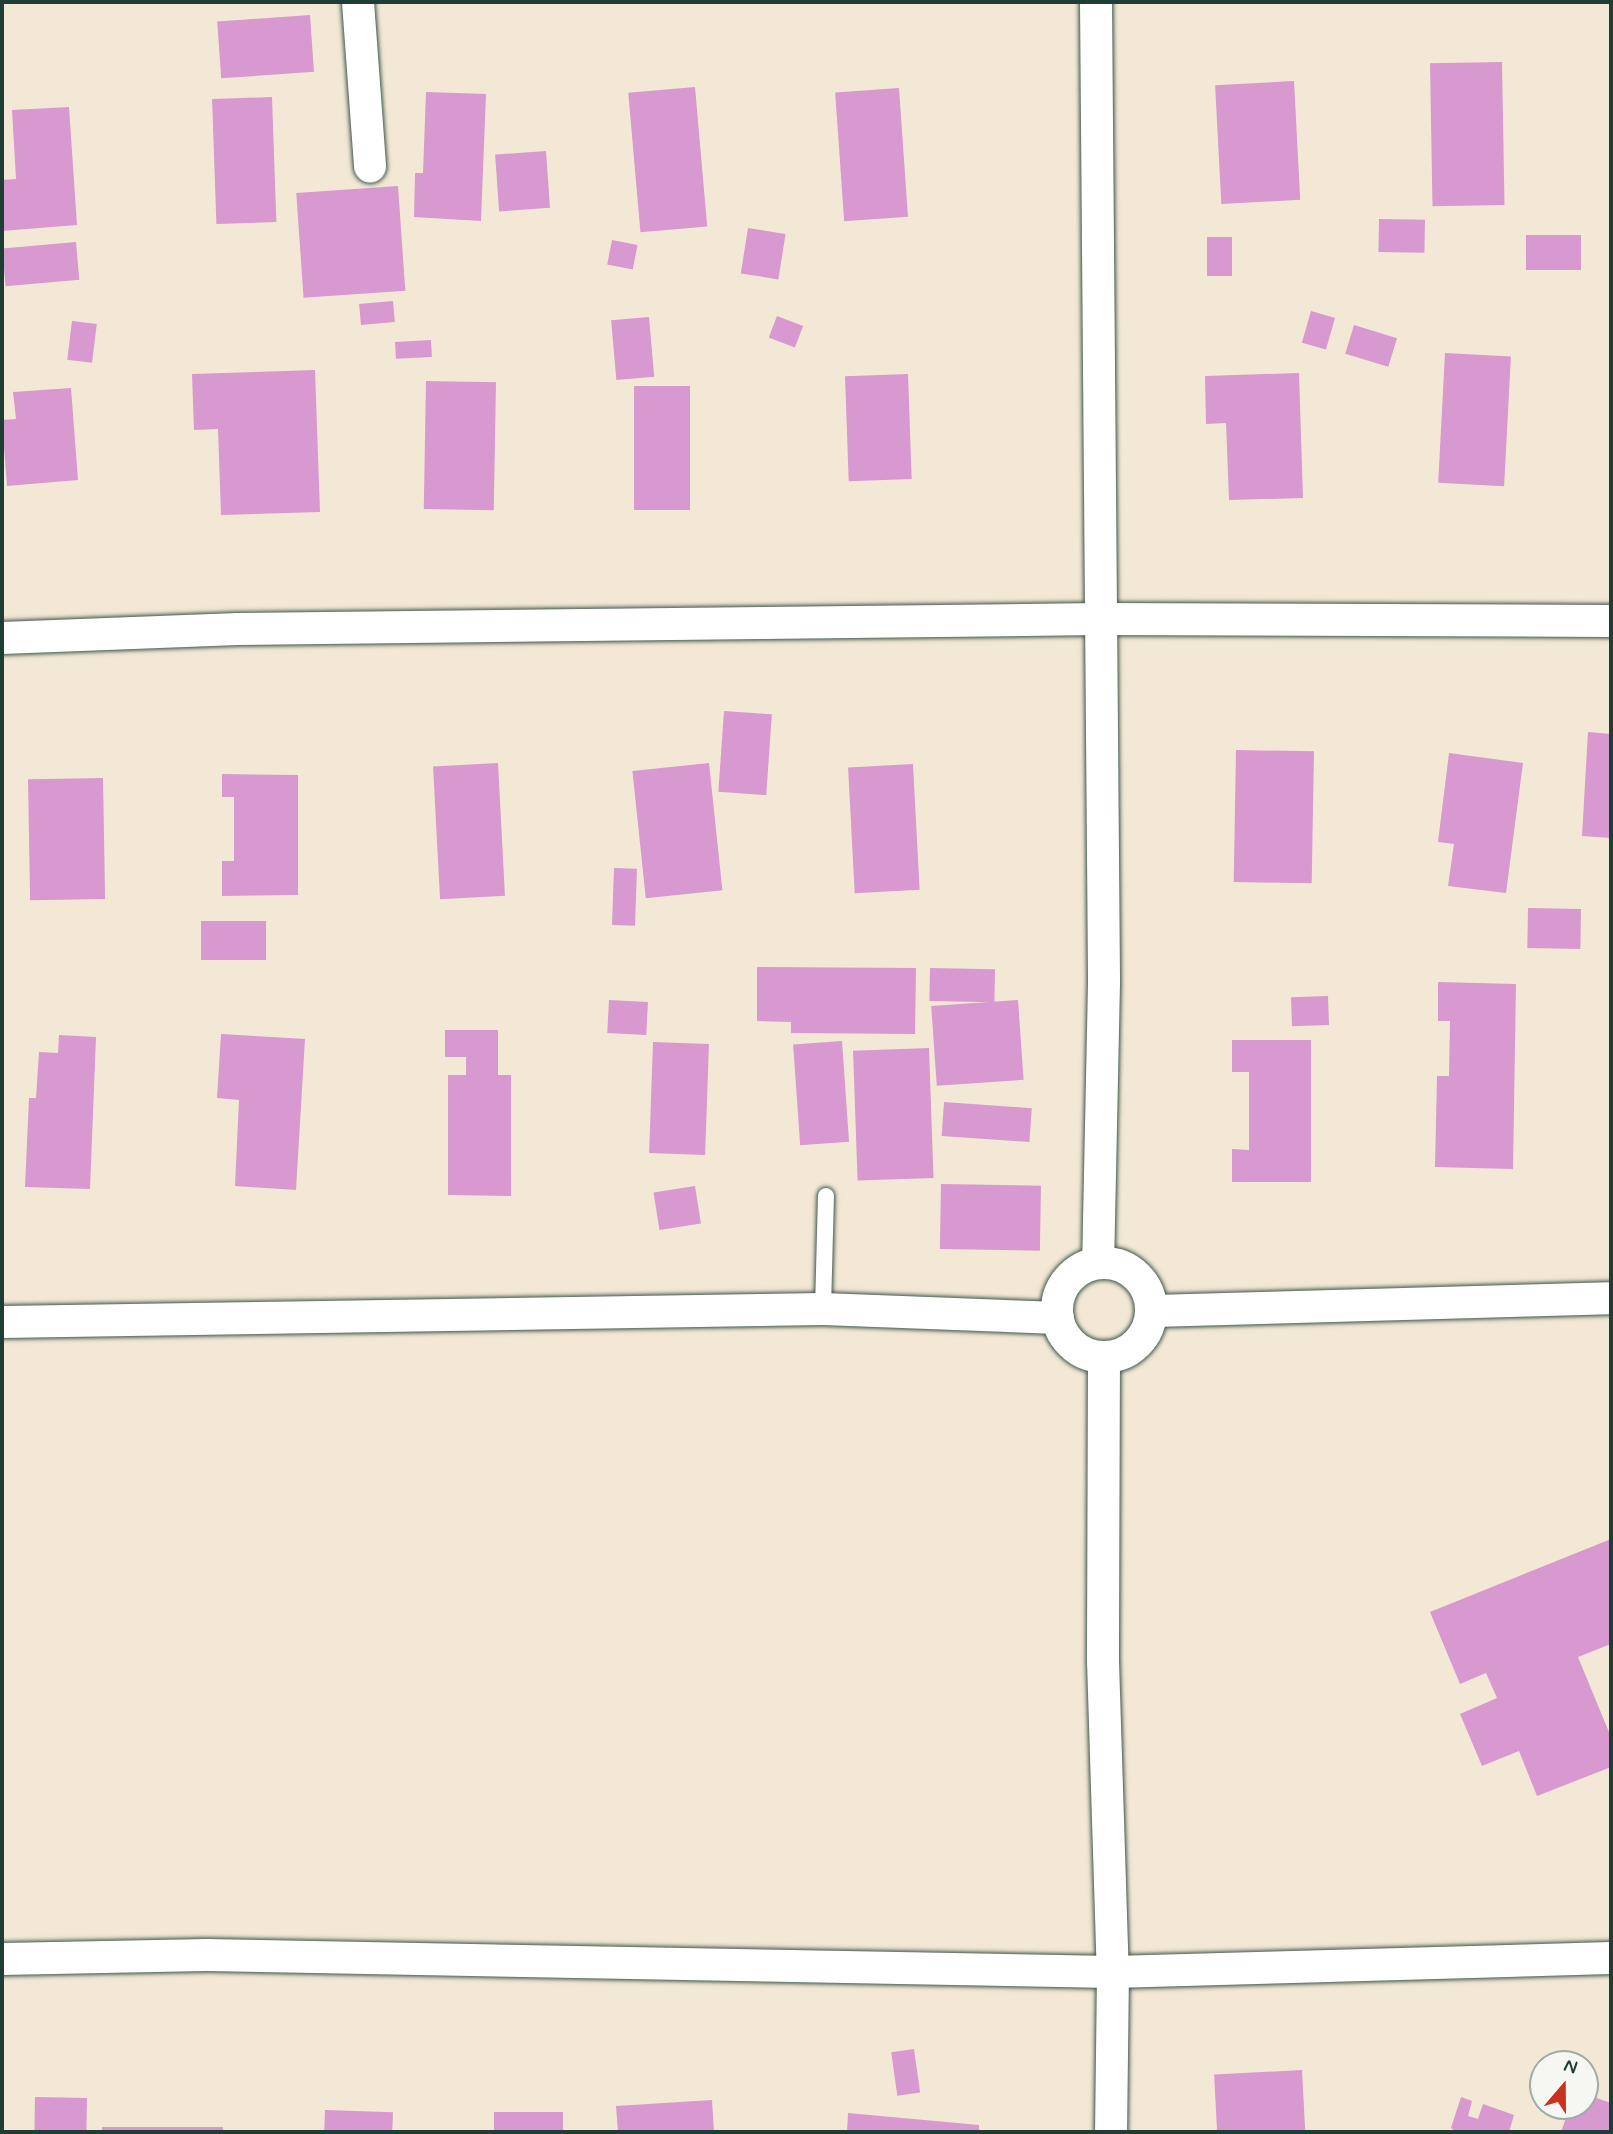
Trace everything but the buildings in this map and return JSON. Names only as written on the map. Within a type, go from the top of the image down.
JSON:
[{"type":"street","points":[[358,2],[370,167]]},
{"type":"street","points":[[1096,2],[1104,983],[1098,1263]]},
{"type":"street","points":[[2,638],[238,629],[1100,619],[1611,621]]},
{"type":"street","points":[[1098,1263],[1129,1270],[1149,1295],[1152,1311],[1149,1329],[1138,1344],[1104,1358],[1073,1345],[1058,1318],[1058,1300],[1066,1283],[1080,1269],[1098,1263]]},
{"type":"street","points":[[1152,1311],[1611,1298]]},
{"type":"street","points":[[2,1322],[823,1309],[1058,1318]]},
{"type":"street","points":[[1104,1358],[1103,1661],[1113,1972],[1111,2132]]},
{"type":"street","points":[[2,1959],[207,1955],[1113,1972],[1611,1958]]},
{"type":"lane","points":[[823,1309],[827,1196]]}]
